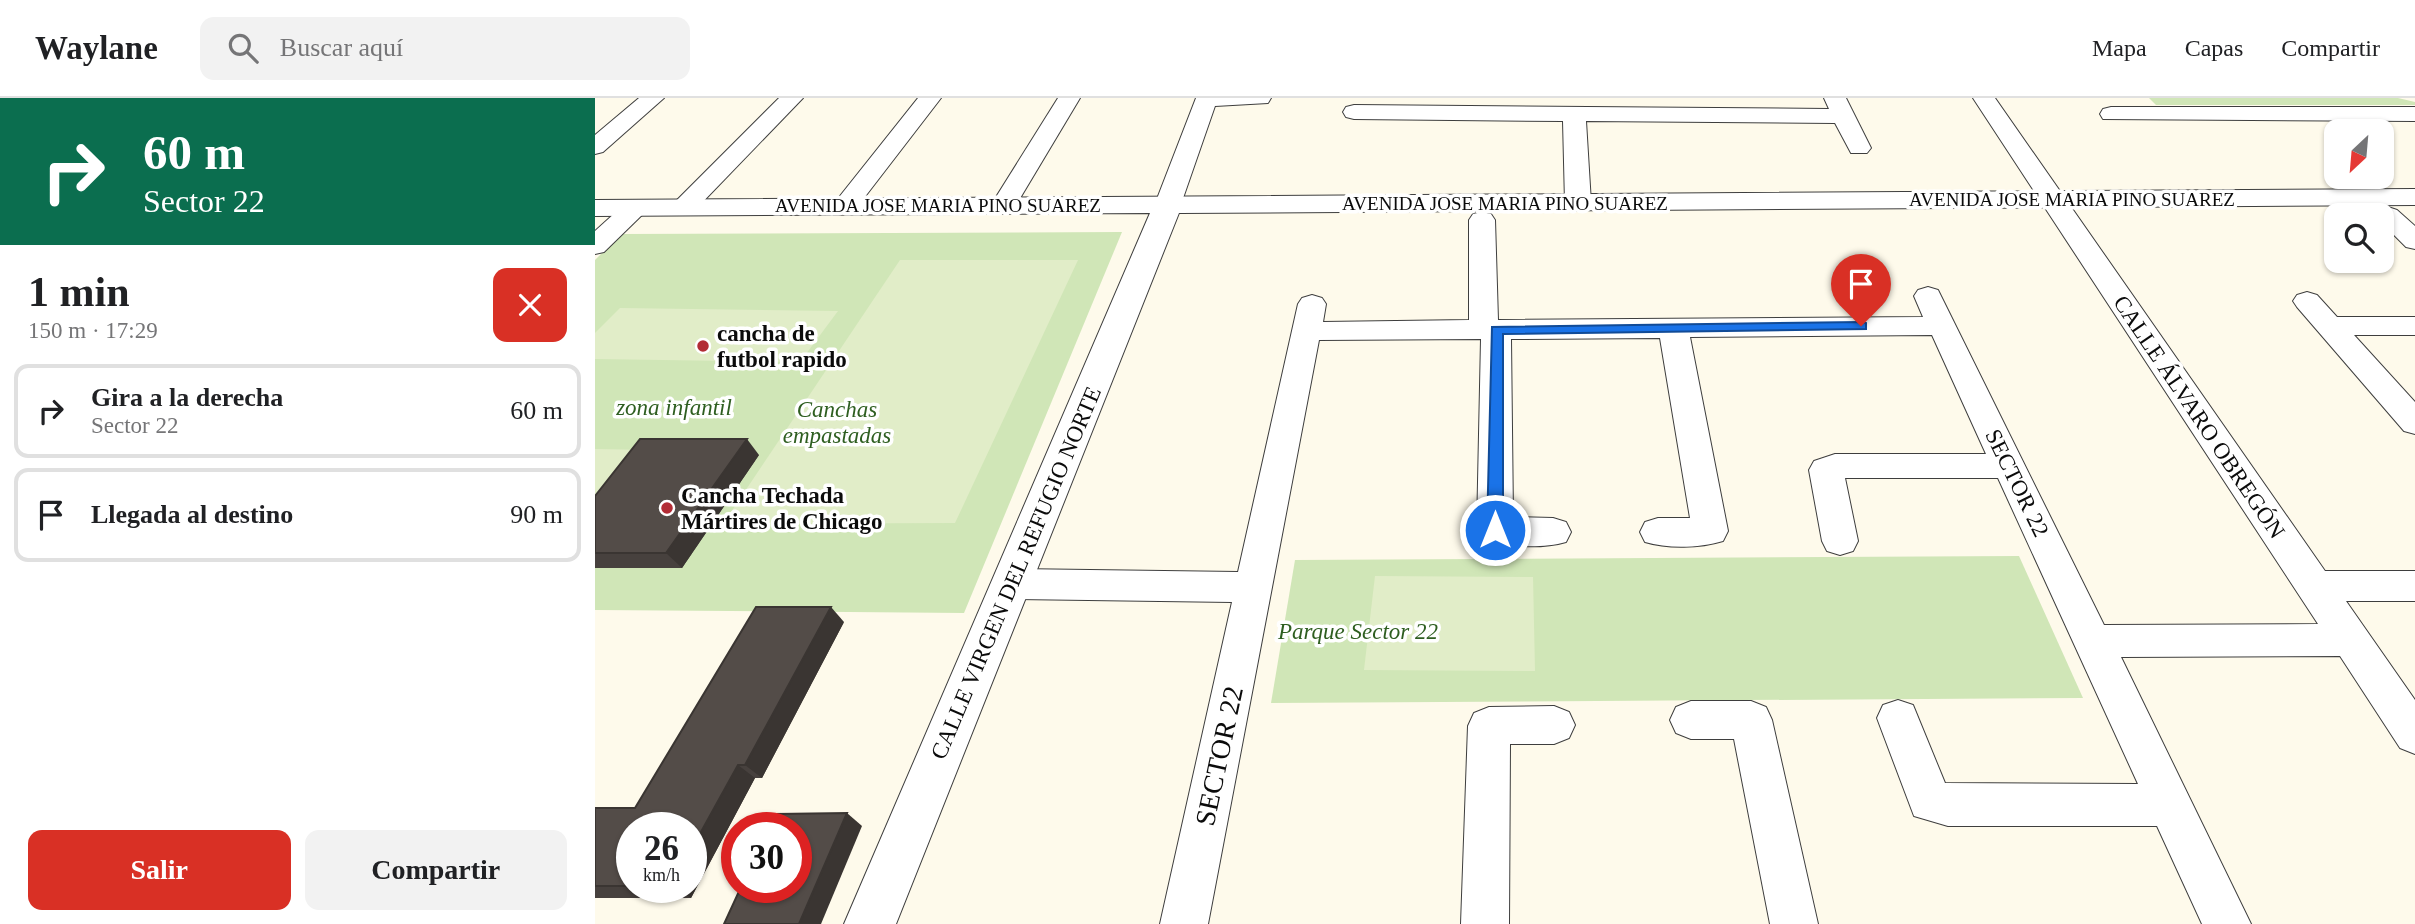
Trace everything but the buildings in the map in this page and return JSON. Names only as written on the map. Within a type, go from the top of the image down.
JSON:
[{"type":"street","points":[[595,147],[653,98]]},
{"type":"street","points":[[684,207],[792,98]]},
{"type":"street","points":[[845,206],[930,98]]},
{"type":"street","points":[[1004,205],[1069,98]]},
{"type":"street","points":[[1165,213],[1207,99],[1260,98]]},
{"type":"street","name":"CALLE ÁLVARO OBREGÓN","points":[[1984,98],[2415,735]]},
{"type":"street","points":[[2111,114],[2137,106],[2415,114]]},
{"type":"street","points":[[1353,113],[1574,114],[1839,107],[1859,149]]},
{"type":"street","points":[[1574,114],[1578,203]]},
{"type":"street","name":"AVENIDA JOSE MARIA PINO SUAREZ","points":[[616,219],[684,207],[1004,205],[1165,213],[1482,220],[2057,208],[2415,197]]},
{"type":"street","name":"AVENIDA JOSE MARIA PINO SUAREZ","points":[[595,208],[616,219],[1165,213],[1578,203],[2057,208],[2324,215]]},
{"type":"street","name":"CALLE VIRGEN DEL REFUGIO NORTE","points":[[870,924],[1165,213]]},
{"type":"street","points":[[595,246],[616,219]]},
{"type":"street","points":[[2394,219],[2415,241]]},
{"type":"street","points":[[1482,220],[1490,330],[1495,530],[1553,532]]},
{"type":"street","points":[[2307,301],[2415,423]]},
{"type":"street","name":"SECTOR 22","points":[[1184,924],[1310,318],[1490,330],[1673,328],[1935,311],[2227,924]]},
{"type":"street","points":[[2329,326],[2415,326]]},
{"type":"street","points":[[1658,532],[1710,531],[1673,328]]},
{"type":"street","points":[[1840,541],[1825,470],[1835,466],[2009,466]]},
{"type":"street","points":[[1011,584],[1254,587]]},
{"type":"street","points":[[2314,586],[2415,586]]},
{"type":"street","points":[[2093,641],[2350,640]]},
{"type":"street","points":[[1898,718],[1930,801],[1948,805],[2170,805]]},
{"type":"street","points":[[1691,720],[1751,720],[1794,924]]},
{"type":"street","points":[[1485,924],[1489,726],[1554,725]]},
{"type":"green space","points":[[2149,98],[2398,98],[2415,102],[2415,105],[2156,105]]},
{"type":"green space","name":"Canchas empastadas","points":[[1122,232],[964,613],[595,610],[595,260],[621,234]]},
{"type":"green space","points":[[900,260],[1078,260],[955,523],[723,524]]},
{"type":"green space","name":"cancha de futbol rapido","points":[[620,308],[838,311],[800,362],[595,359],[595,333]]},
{"type":"green space","points":[[595,449],[649,450],[595,517]]},
{"type":"green space","name":"Parque Sector 22","points":[[2019,556],[2083,698],[1271,703],[1295,560]]},
{"type":"green space","points":[[1375,576],[1533,577],[1535,671],[1364,670]]},
{"type":"place","name":"cancha de futbol rapido","points":[[703,346]]},
{"type":"place","name":"Cancha Techada Mártires de Chicago","points":[[667,508]]},
{"type":"route","points":[[1495,530],[1496,330],[1861,326]]},
{"type":"park label","name":"zona infantil","points":[[674,407]]}]
